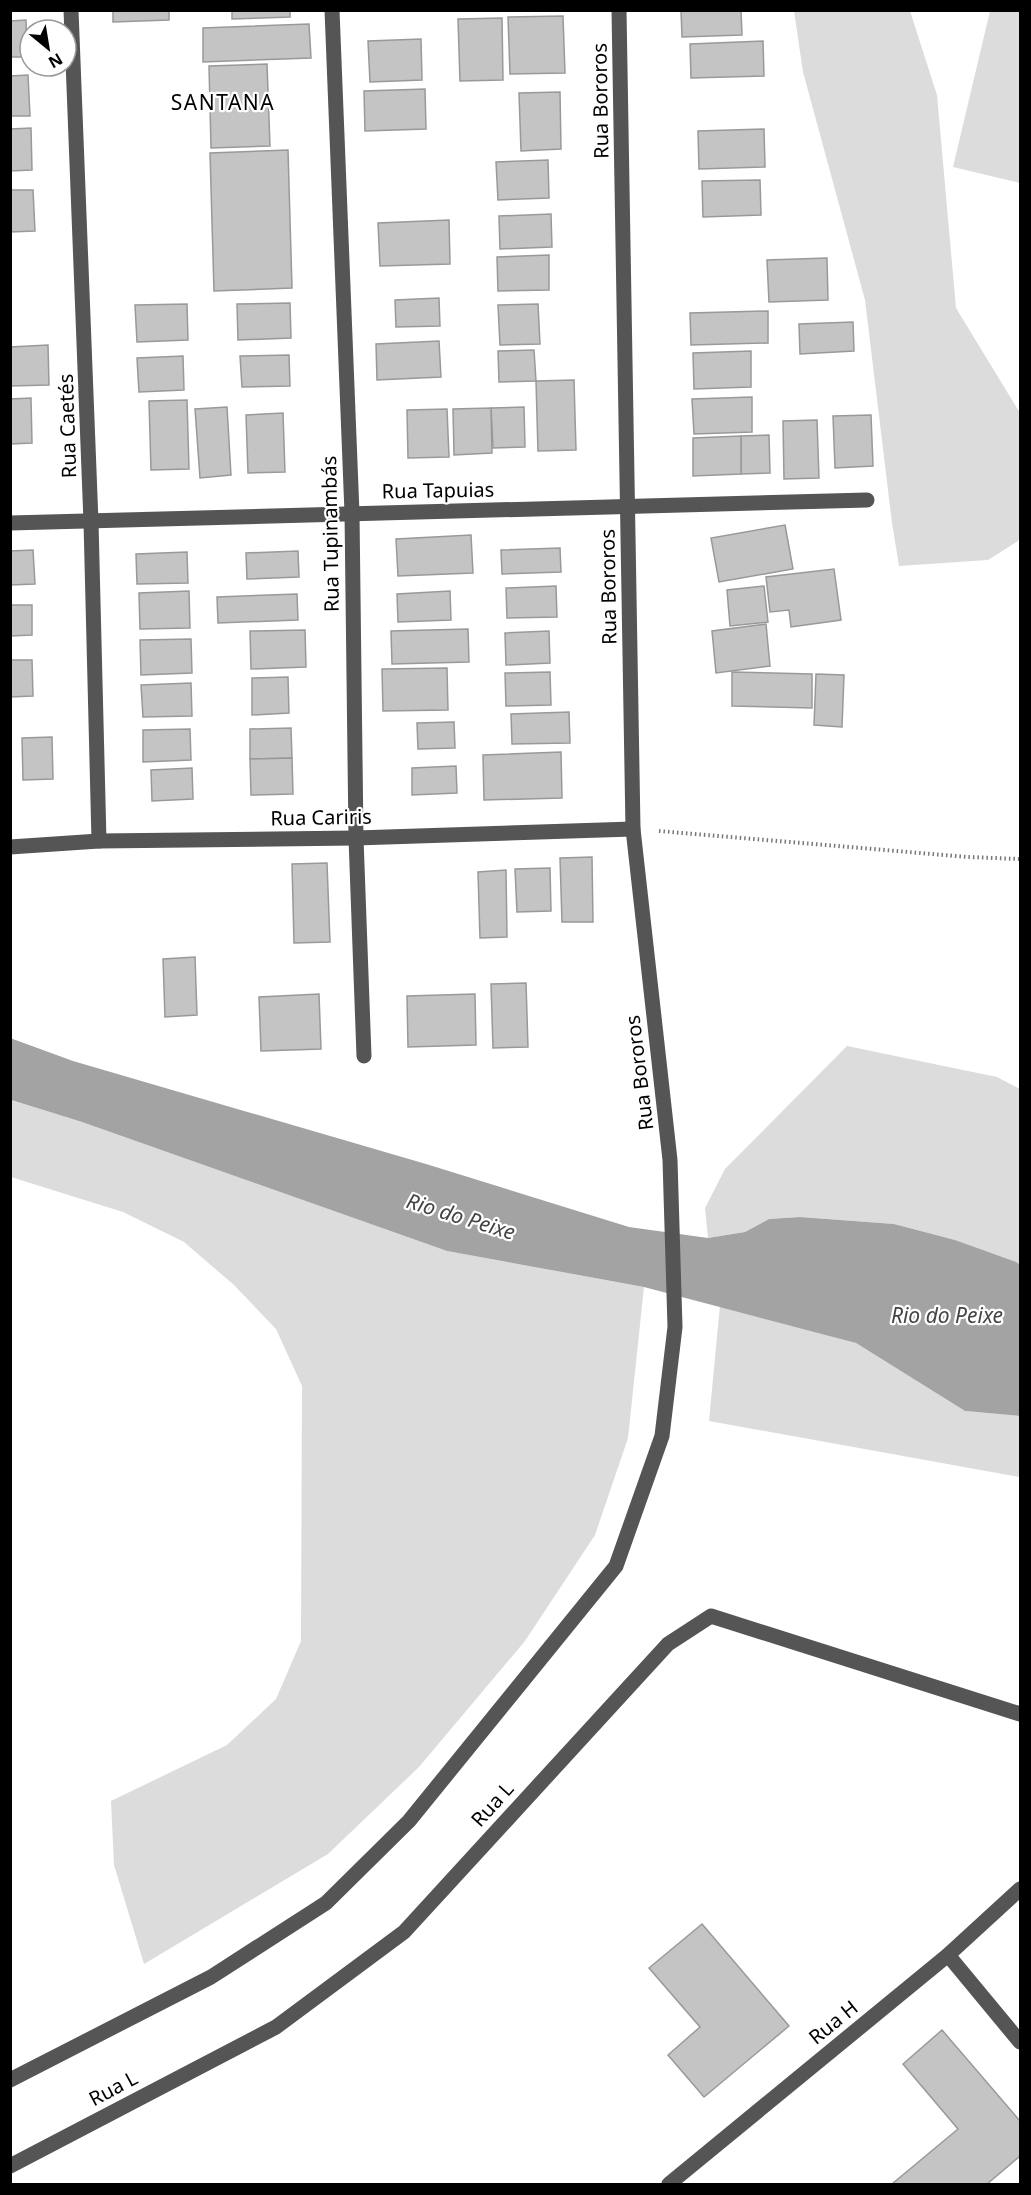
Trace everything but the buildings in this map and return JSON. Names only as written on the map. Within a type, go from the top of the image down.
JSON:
[{"type":"street","name":"Rua Caetés","points":[[71,10],[91,522],[99,841]]},
{"type":"street","name":"Rua Tupinambás","points":[[332,10],[351,513],[356,838],[364,1056]]},
{"type":"street","name":"Rua Bororos","points":[[10,2080],[211,1977],[326,1903],[409,1821],[616,1566],[662,1436],[675,1327],[670,1160],[633,829],[619,10]]},
{"type":"street","name":"Rua Tapuias","points":[[10,523],[867,500]]},
{"type":"street","name":"Rua Cariris","points":[[10,847],[99,841],[356,838],[633,829]]},
{"type":"street","name":"Rua L","points":[[10,2166],[276,2027],[404,1932],[668,1644],[711,1616],[1020,1714]]},
{"type":"street","name":"Rua H","points":[[669,2184],[948,1955],[1020,1889]]},
{"type":"street","points":[[948,1955],[1020,2042]]},
{"type":"path","points":[[633,829],[957,856],[1020,859]]},
{"type":"shaded area","points":[[794,11],[910,11],[937,95],[956,308],[1020,413],[1020,536],[1018,541],[988,560],[899,566],[865,300],[803,72]]},
{"type":"shaded area","points":[[990,11],[1020,11],[1020,183],[953,167]]},
{"type":"shaded area","points":[[847,1046],[997,1077],[1020,1089],[1020,1265],[955,1240],[894,1224],[800,1217],[769,1219],[745,1232],[708,1238],[705,1208],[725,1169]]},
{"type":"shaded area","points":[[10,1100],[82,1122],[447,1251],[644,1287],[628,1438],[595,1535],[525,1641],[419,1767],[328,1854],[144,1964],[114,1865],[111,1801],[227,1745],[276,1699],[301,1641],[302,1386],[276,1329],[234,1285],[184,1242],[123,1212],[11,1177]]},
{"type":"shaded area","points":[[720,1305],[856,1343],[965,1411],[1020,1416],[1020,1477],[709,1421]]},
{"type":"water","name":"Rio do Peixe","points":[[10,1038],[73,1061],[426,1164],[629,1227],[708,1238],[745,1232],[769,1219],[800,1217],[894,1224],[955,1240],[1016,1262],[1020,1265],[1020,1416],[965,1411],[856,1343],[644,1287],[447,1251],[82,1122],[11,1100]]},
{"type":"district","name":"SANTANA","points":[[223,102]]}]
